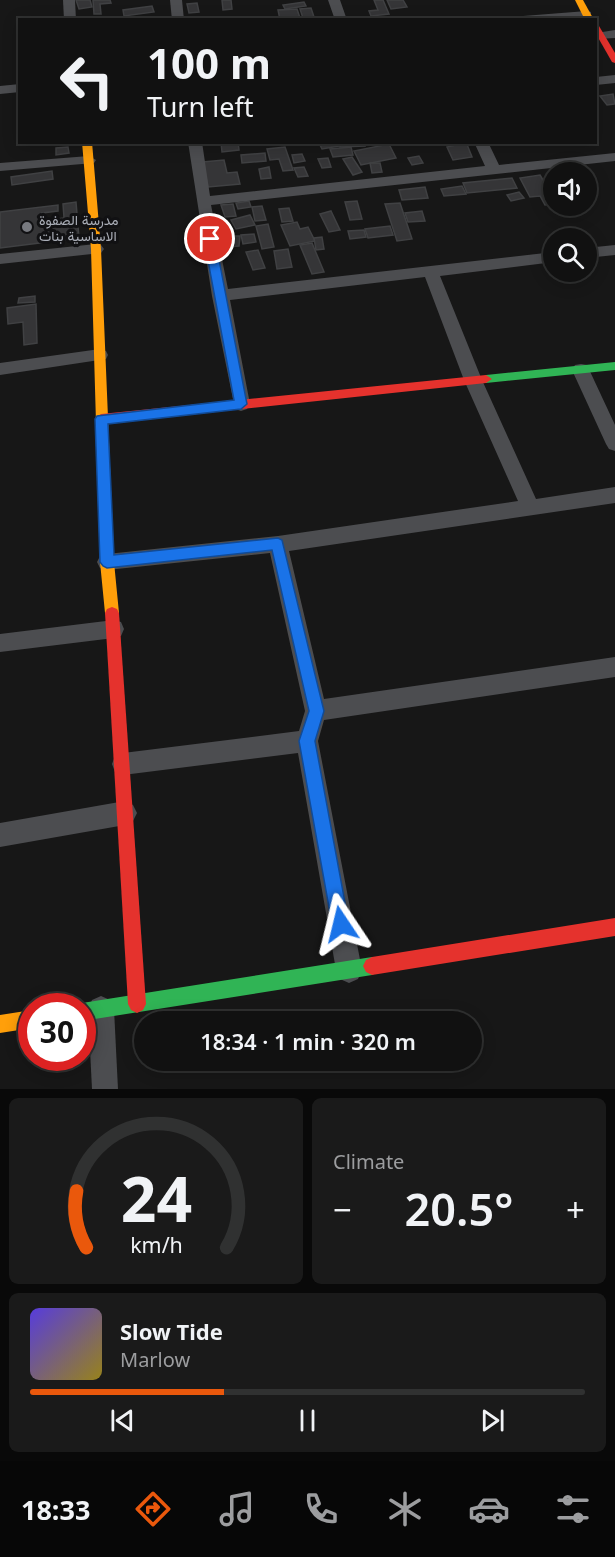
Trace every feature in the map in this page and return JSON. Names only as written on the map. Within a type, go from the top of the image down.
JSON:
[{"type":"street","points":[[69,0],[70,18]]},
{"type":"street","points":[[176,0],[178,18]]},
{"type":"street","points":[[334,0],[340,18]]},
{"type":"street","points":[[567,18],[589,17],[579,0]]},
{"type":"street","points":[[598,32],[615,34]]},
{"type":"street","points":[[598,32],[615,60]]},
{"type":"street","points":[[597,81],[615,79]]},
{"type":"street","points":[[0,90],[18,88]]},
{"type":"street","points":[[87,144],[96,249],[107,562],[114,629],[137,1004]]},
{"type":"street","points":[[195,144],[203,201],[241,404]]},
{"type":"street","points":[[482,144],[494,170]]},
{"type":"street","points":[[203,201],[615,157]]},
{"type":"street","points":[[0,167],[89,160]]},
{"type":"street","points":[[0,259],[96,249]]},
{"type":"street","points":[[597,252],[615,250]]},
{"type":"street","points":[[220,296],[543,258]]},
{"type":"street","points":[[431,272],[473,380],[530,507]]},
{"type":"street","points":[[0,369],[100,355]]},
{"type":"street","points":[[101,419],[615,366]]},
{"type":"street","points":[[581,370],[615,444]]},
{"type":"street","points":[[107,562],[278,544],[615,495]]},
{"type":"street","points":[[278,544],[316,711],[307,741],[349,970]]},
{"type":"street","points":[[0,643],[114,629]]},
{"type":"street","points":[[316,711],[615,667]]},
{"type":"street","points":[[123,764],[307,741]]},
{"type":"street","points":[[0,835],[125,813]]},
{"type":"street","points":[[96,1009],[615,927]]},
{"type":"street","points":[[0,1024],[18,1021]]},
{"type":"street","points":[[96,1034],[105,1089]]},
{"type":"building","points":[[76,0],[90,0],[92,7],[79,9]]},
{"type":"building","points":[[93,0],[110,0],[111,3],[100,4],[101,14],[94,14]]},
{"type":"building","points":[[222,0],[231,0],[232,9],[223,10]]},
{"type":"building","points":[[374,0],[383,0],[389,14],[371,16],[369,11],[378,10]]},
{"type":"building","points":[[387,0],[403,0],[407,7],[391,9]]},
{"type":"building","points":[[304,2],[306,6],[285,9],[283,5]]},
{"type":"building","points":[[197,3],[199,12],[189,13],[187,4]]},
{"type":"building","points":[[152,6],[154,12],[124,16],[123,10]]},
{"type":"building","points":[[311,8],[314,17],[303,18],[300,9]]},
{"type":"building","points":[[297,9],[300,18],[280,18],[278,10]]},
{"type":"building","points":[[613,94],[615,104],[607,105],[600,96]]},
{"type":"building","points":[[221,144],[238,144],[239,150],[222,152]]},
{"type":"building","points":[[320,144],[339,144],[340,146],[322,149]]},
{"type":"building","points":[[340,144],[364,144],[365,146],[340,147]]},
{"type":"building","points":[[389,144],[396,158],[361,165],[354,151]]},
{"type":"building","points":[[467,144],[472,157],[453,160],[447,147]]},
{"type":"building","points":[[68,147],[69,153],[56,155],[56,148]]},
{"type":"building","points":[[285,147],[293,170],[283,171],[279,159],[270,160],[267,149]]},
{"type":"building","points":[[351,147],[353,155],[333,157],[330,149]]},
{"type":"building","points":[[265,153],[266,161],[242,163],[241,155]]},
{"type":"building","points":[[302,154],[305,161],[294,163],[292,155]]},
{"type":"building","points":[[419,156],[423,163],[412,165],[408,158]]},
{"type":"building","points":[[352,157],[362,172],[353,175],[343,159]]},
{"type":"building","points":[[328,158],[331,167],[322,168],[318,159]]},
{"type":"building","points":[[224,160],[227,173],[237,172],[240,184],[208,187],[203,162]]},
{"type":"building","points":[[370,163],[380,163],[382,172],[372,173]]},
{"type":"building","points":[[269,167],[271,178],[261,179],[259,169]]},
{"type":"building","points":[[304,167],[308,176],[298,177],[294,168]]},
{"type":"building","points":[[52,171],[53,179],[12,185],[11,177]]},
{"type":"building","points":[[540,175],[543,180],[543,201],[540,196],[530,197],[520,178]]},
{"type":"building","points":[[512,178],[517,188],[467,193],[463,183]]},
{"type":"building","points":[[462,186],[466,194],[444,196],[441,189]]},
{"type":"building","points":[[425,187],[428,198],[402,200],[399,190]]},
{"type":"building","points":[[519,192],[524,198],[511,201],[507,195]]},
{"type":"building","points":[[249,201],[251,207],[238,209],[236,203]]},
{"type":"building","points":[[357,201],[362,219],[350,220],[345,202]]},
{"type":"building","points":[[76,202],[79,238],[0,248],[0,212],[58,205],[58,211],[42,213],[43,221],[64,218],[63,204]]},
{"type":"building","points":[[400,203],[412,239],[397,241],[385,204]]},
{"type":"building","points":[[233,204],[236,216],[225,217],[221,205]]},
{"type":"building","points":[[262,206],[266,220],[255,221],[252,207]]},
{"type":"building","points":[[289,208],[293,221],[282,222],[279,209]]},
{"type":"building","points":[[331,211],[340,230],[329,232],[320,214]]},
{"type":"building","points":[[422,211],[425,221],[408,222],[405,213]]},
{"type":"building","points":[[250,215],[255,225],[236,229],[231,220]]},
{"type":"building","points":[[297,222],[300,229],[308,227],[315,241],[290,246],[281,225]]},
{"type":"building","points":[[268,224],[274,247],[262,249],[256,226]]},
{"type":"building","points":[[390,226],[393,235],[368,238],[365,229]]},
{"type":"building","points":[[364,230],[366,237],[350,239],[348,231]]},
{"type":"building","points":[[254,234],[256,242],[243,244],[241,235]]},
{"type":"building","points":[[226,236],[240,236],[239,246],[225,247]]},
{"type":"building","points":[[322,237],[324,249],[316,250],[314,238]]},
{"type":"building","points":[[312,243],[324,272],[312,274],[300,245]]},
{"type":"building","points":[[288,249],[292,267],[277,269],[274,251]]},
{"type":"building","points":[[258,250],[265,268],[253,270],[246,252]]},
{"type":"building","points":[[35,296],[35,302],[18,303],[19,298]]},
{"type":"building","points":[[36,304],[37,343],[24,345],[23,322],[8,324],[7,308]]},
{"type":"traffic: fast","points":[[486,379],[615,366]]},
{"type":"traffic: fast","points":[[96,1010],[372,966]]},
{"type":"traffic: slow","points":[[579,0],[589,18]]},
{"type":"traffic: slow","points":[[87,144],[96,249],[107,562],[112,613]]},
{"type":"traffic: slow","points":[[0,1024],[18,1021]]},
{"type":"traffic: jam","points":[[597,30],[615,60]]},
{"type":"traffic: jam","points":[[101,419],[486,379]]},
{"type":"traffic: jam","points":[[112,613],[137,1004]]},
{"type":"traffic: jam","points":[[372,966],[615,927]]},
{"type":"place","name":"مدرسة الصفوة الاساسية بنات","points":[[27,227]]},
{"type":"route","points":[[210,239],[241,404],[101,419],[107,562],[278,544],[316,711],[307,741],[341,924]]}]
